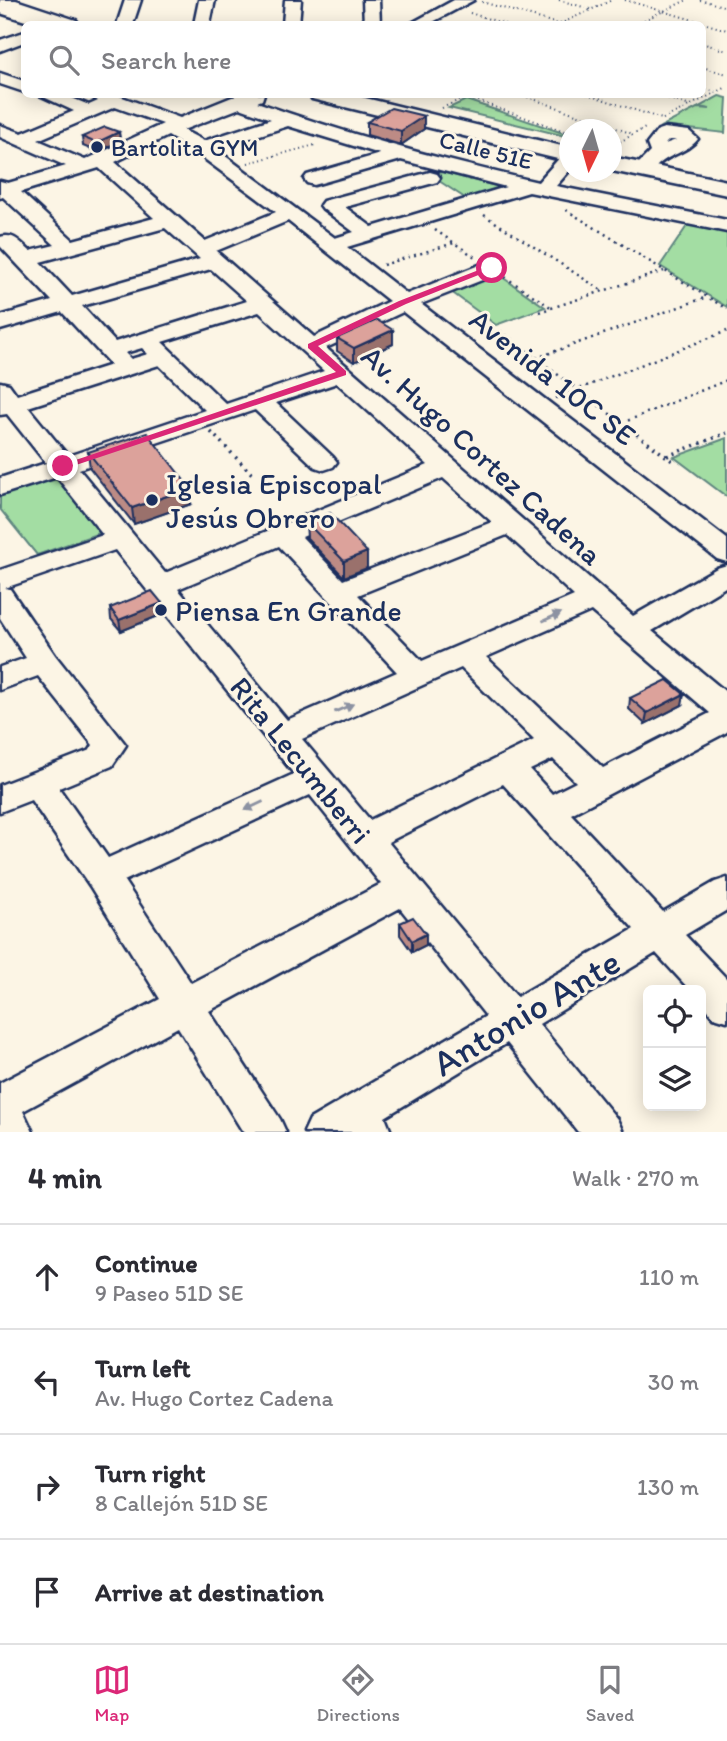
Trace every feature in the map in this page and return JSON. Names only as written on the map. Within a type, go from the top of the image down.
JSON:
[{"type":"main road","points":[[0,6],[45,16]]},
{"type":"main road","points":[[337,98],[559,150]]},
{"type":"main road","points":[[377,98],[559,149]]},
{"type":"main road","points":[[622,159],[654,157],[727,183]]},
{"type":"main road","points":[[622,162],[727,183]]},
{"type":"street","points":[[126,21],[133,0]]},
{"type":"street","points":[[203,21],[207,0]]},
{"type":"street","points":[[290,21],[293,0]]},
{"type":"street","points":[[371,0],[372,21]]},
{"type":"street","points":[[424,21],[459,4],[478,0]]},
{"type":"street","points":[[435,21],[459,4]]},
{"type":"street","points":[[0,6],[52,21]]},
{"type":"street","points":[[0,46],[21,38]]},
{"type":"street","name":"Avenida 10C SE","points":[[55,98],[71,104],[98,100],[173,127],[407,302],[727,553]]},
{"type":"street","points":[[2,190],[94,164],[173,127],[246,98]]},
{"type":"street","name":"Calle 51E","points":[[250,98],[287,120],[402,154],[536,188],[727,226]]},
{"type":"street","points":[[348,98],[559,150]]},
{"type":"street","points":[[363,98],[559,149]]},
{"type":"street","points":[[24,139],[98,100]]},
{"type":"street","points":[[202,148],[287,120]]},
{"type":"street","name":"Av. Hugo Cortez Cadena","points":[[0,130],[94,164],[171,220],[594,598],[727,710]]},
{"type":"street","points":[[314,179],[402,154]]},
{"type":"street","points":[[330,246],[467,205],[536,188],[559,163]]},
{"type":"street","points":[[369,234],[330,205],[430,178]]},
{"type":"street","points":[[2,190],[69,247]]},
{"type":"street","points":[[0,323],[67,304],[210,255],[290,213]]},
{"type":"street","points":[[26,259],[171,220]]},
{"type":"street","points":[[3,242],[49,230]]},
{"type":"street","points":[[3,242],[26,259],[126,368]]},
{"type":"street","points":[[312,346],[407,302],[492,268]]},
{"type":"street","points":[[109,351],[265,303]]},
{"type":"street","points":[[146,339],[164,356],[211,417]]},
{"type":"street","points":[[4,401],[164,356]]},
{"type":"street","points":[[0,487],[342,373]]},
{"type":"street","name":"Rita Lecumberri","points":[[4,401],[63,466],[603,1132]]},
{"type":"street","points":[[260,401],[324,462]]},
{"type":"street","points":[[160,586],[448,466]]},
{"type":"street","points":[[338,592],[512,524]]},
{"type":"street","points":[[283,534],[418,676]]},
{"type":"street","points":[[0,580],[121,538]]},
{"type":"street","points":[[631,630],[727,574]]},
{"type":"street","points":[[0,596],[44,662],[110,745],[108,752],[101,758],[0,799]]},
{"type":"street","points":[[281,735],[594,598]]},
{"type":"street","points":[[466,655],[599,784]]},
{"type":"street","points":[[0,679],[44,662]]},
{"type":"street","points":[[547,812],[727,718]]},
{"type":"street","points":[[365,838],[556,743]]},
{"type":"street","points":[[508,768],[727,1005]]},
{"type":"street","points":[[102,876],[316,778]]},
{"type":"street","points":[[38,785],[102,876],[266,1132]]},
{"type":"street","points":[[13,1132],[0,1104],[405,888]]},
{"type":"street","name":"Antonio Ante","points":[[351,1125],[513,1021],[727,892]]},
{"type":"path","points":[[478,0],[549,21]]},
{"type":"path","points":[[559,0],[592,10]]},
{"type":"path","points":[[566,21],[612,0]]},
{"type":"path","points":[[625,0],[697,21]]},
{"type":"path","points":[[644,21],[687,0]]},
{"type":"path","points":[[700,0],[727,7]]},
{"type":"path","points":[[459,4],[498,21]]},
{"type":"path","points":[[706,24],[727,30]]},
{"type":"path","points":[[706,44],[727,51]]},
{"type":"path","points":[[706,68],[727,74]]},
{"type":"path","points":[[706,97],[727,87]]},
{"type":"path","points":[[706,89],[716,92]]},
{"type":"path","points":[[436,113],[464,98]]},
{"type":"path","points":[[469,98],[559,130]]},
{"type":"path","points":[[530,98],[634,134]]},
{"type":"path","points":[[599,98],[663,119]]},
{"type":"path","points":[[667,98],[690,106]]},
{"type":"path","points":[[622,140],[705,98]]},
{"type":"path","points":[[229,168],[344,137]]},
{"type":"path","points":[[536,188],[727,309]]},
{"type":"path","points":[[467,205],[603,291]]},
{"type":"path","points":[[364,271],[454,243]]},
{"type":"path","points":[[539,312],[664,271]]},
{"type":"path","points":[[536,358],[707,297]]},
{"type":"path","points":[[500,331],[675,463]]},
{"type":"path","points":[[538,405],[727,331]]},
{"type":"path","points":[[622,423],[727,380]]},
{"type":"path","points":[[211,417],[254,476]]},
{"type":"path","points":[[667,456],[727,433]]},
{"type":"green space","points":[[719,96],[727,98],[725,133],[662,126],[697,108],[710,109],[699,107]]},
{"type":"green space","points":[[466,100],[559,132],[559,135],[449,108]]},
{"type":"green space","points":[[442,172],[507,189],[468,200],[430,175]]},
{"type":"green space","points":[[689,223],[727,231],[727,307],[660,266]]},
{"type":"green space","points":[[492,270],[545,307],[496,325],[446,288]]},
{"type":"green space","points":[[727,438],[727,497],[674,457]]},
{"type":"green space","points":[[63,476],[108,530],[37,555],[0,509],[0,496]]},
{"type":"building","points":[[391,108],[424,116],[401,131],[367,122]]},
{"type":"building","points":[[105,127],[119,132],[96,143],[82,137]]},
{"type":"building","points":[[377,320],[393,330],[354,348],[337,338]]},
{"type":"building","points":[[147,433],[190,488],[132,508],[88,452]]},
{"type":"building","points":[[330,513],[367,552],[344,561],[306,522]]},
{"type":"building","points":[[152,591],[162,603],[119,620],[110,608]]},
{"type":"building","points":[[667,680],[684,694],[647,713],[630,698]]},
{"type":"building","points":[[413,917],[426,934],[412,941],[400,923]]},
{"type":"place","name":"Bartolita GYM","points":[[97,147]]},
{"type":"place","name":"Iglesia Episcopal Jesús Obrero","points":[[152,500]]},
{"type":"place","name":"Piensa En Grande","points":[[161,610]]},
{"type":"route","points":[[63,466],[342,373],[312,346],[403,303],[492,268]]}]
